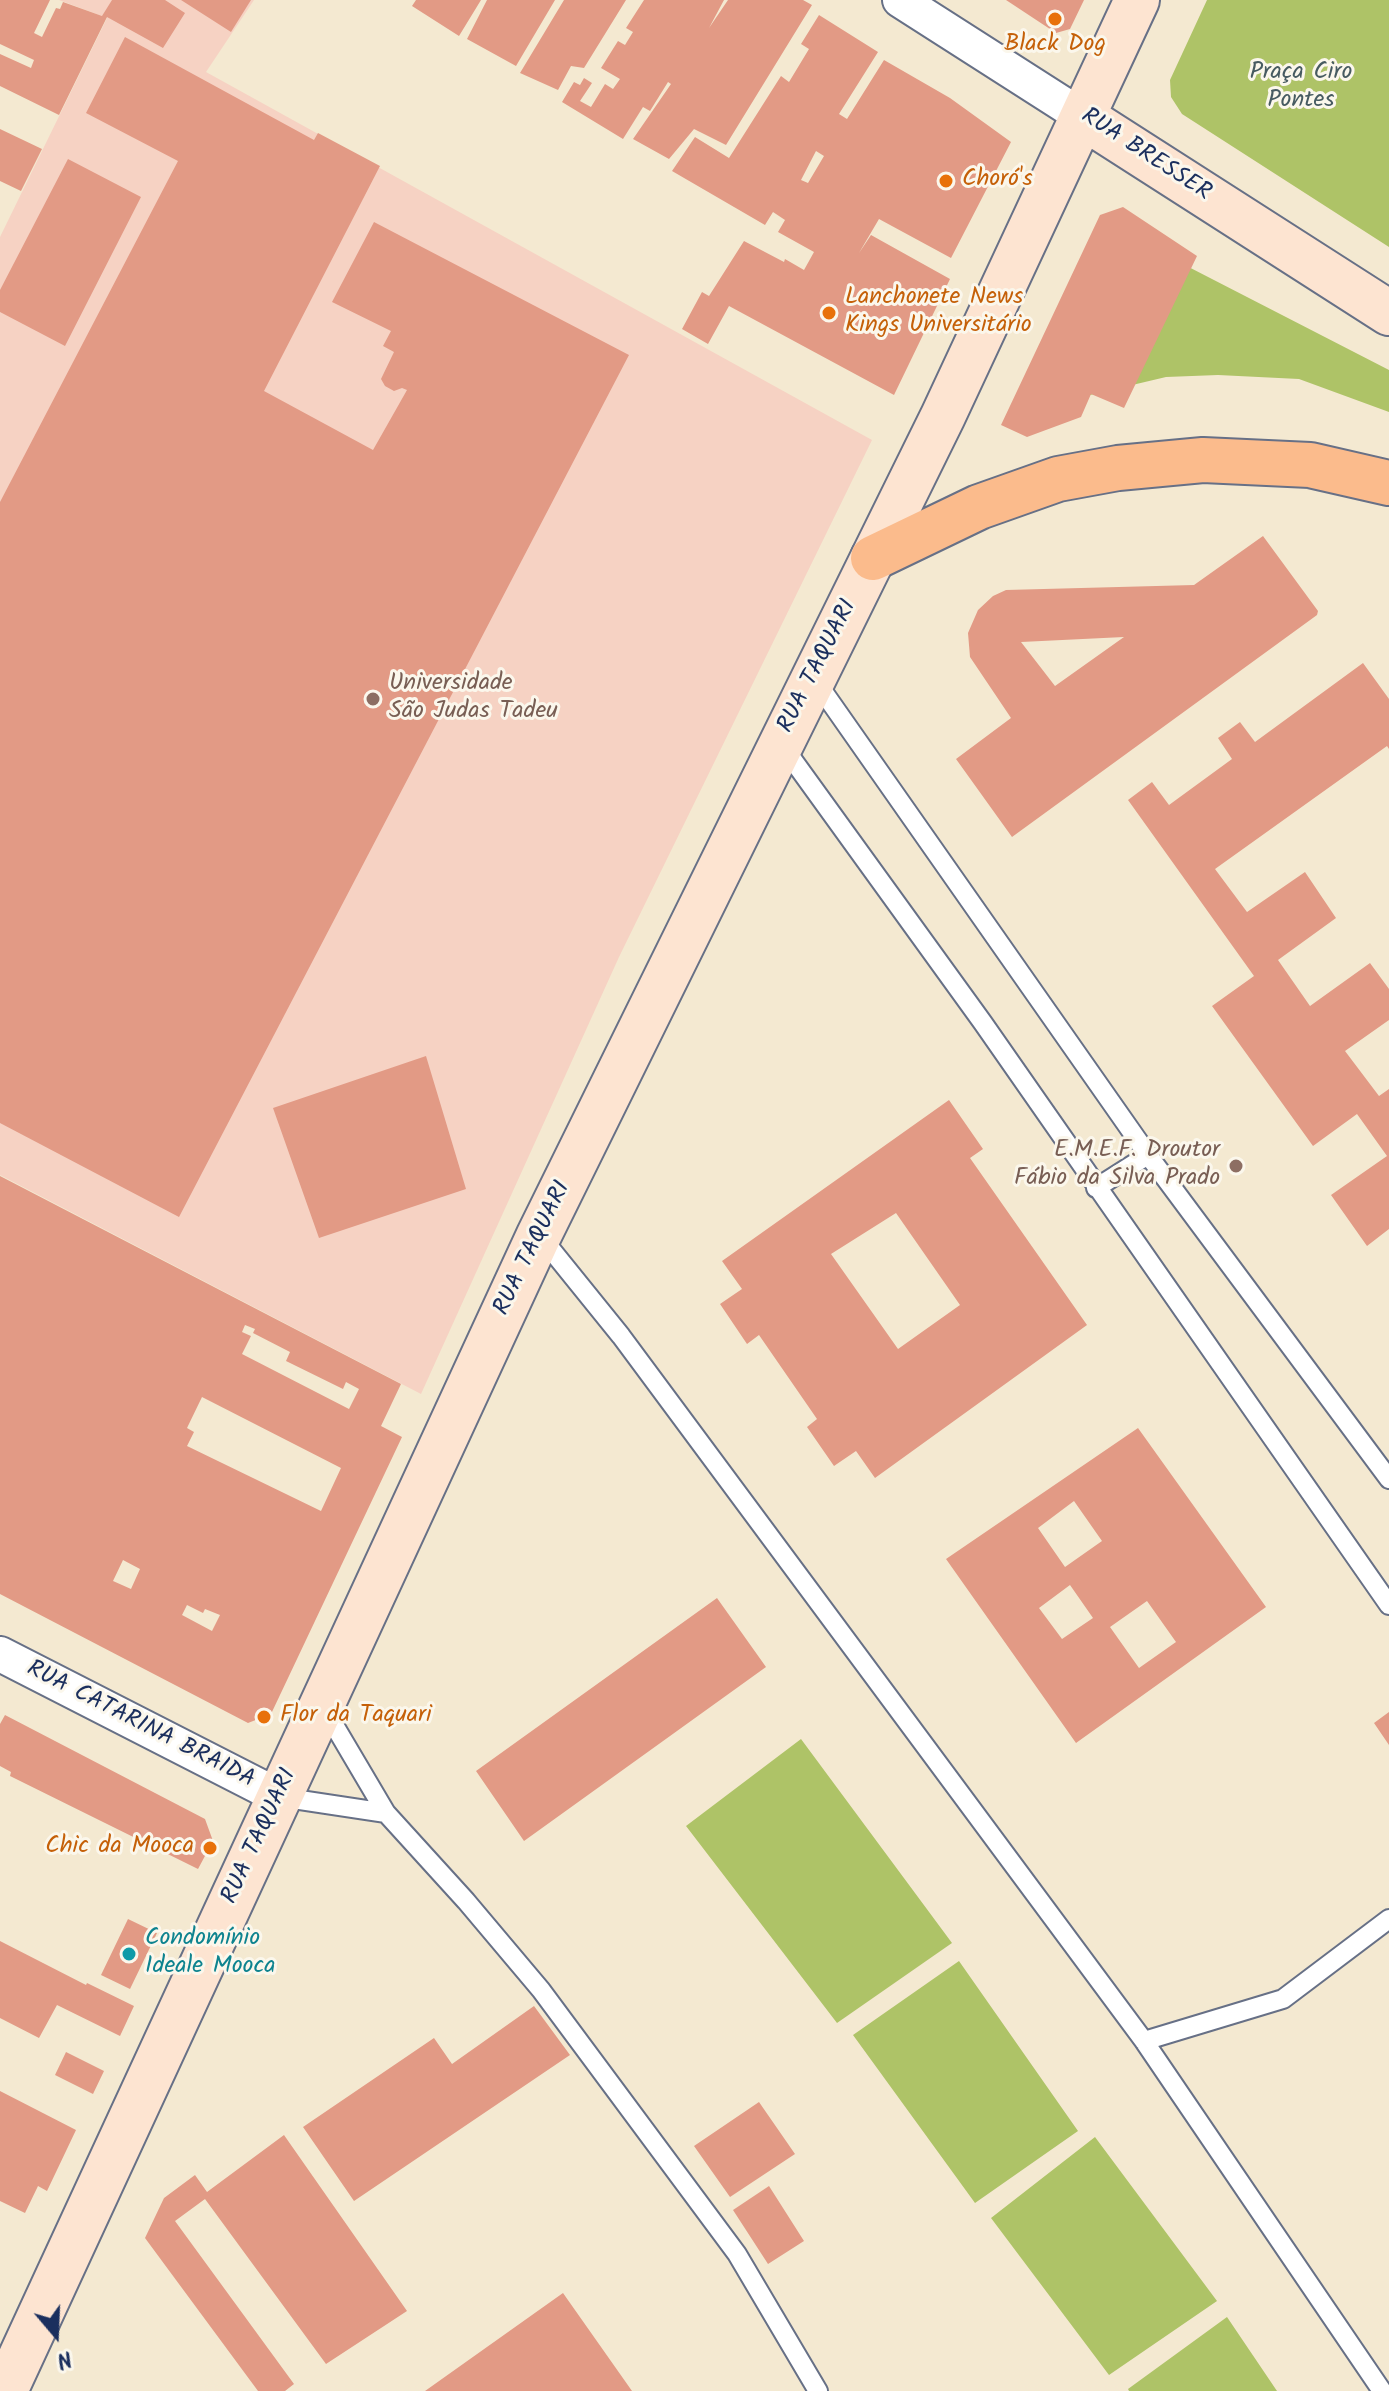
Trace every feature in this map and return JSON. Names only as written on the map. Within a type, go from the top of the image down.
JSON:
[{"type":"main road","points":[[1083,117],[1137,0]]},
{"type":"main road","name":"RUA BRESSER","points":[[1083,117],[1389,313]]},
{"type":"main road","name":"RUA TAQUARI","points":[[5,2391],[539,1235],[815,680],[1083,117]]},
{"type":"main road","points":[[873,558],[979,507],[1058,479],[1118,468],[1203,460],[1310,465],[1389,483]]},
{"type":"street","name":"RUA BRESSER","points":[[900,0],[1083,117]]},
{"type":"street","name":"RUA CATARINA BRAIDA","points":[[0,1654],[280,1797]]},
{"type":"lane","points":[[815,680],[1148,1155],[1389,1479]]},
{"type":"lane","points":[[781,744],[983,1023],[1389,1605]]},
{"type":"lane","points":[[1096,1188],[1148,1155]]},
{"type":"lane","points":[[539,1235],[621,1336],[1144,2041],[1382,2391]]},
{"type":"lane","points":[[322,1703],[386,1813],[504,1944],[596,2062],[737,2254],[818,2391]]},
{"type":"lane","points":[[280,1797],[386,1813]]},
{"type":"lane","points":[[1144,2041],[1283,1999],[1389,1919]]},
{"type":"shaded area","name":"Universidade São Judas Tadeu","points":[[59,0],[254,0],[206,72],[872,440],[619,957],[421,1394],[0,1175],[0,237],[107,18]]},
{"type":"green space","name":"Praça Ciro Pontes","points":[[1207,0],[1389,0],[1389,247],[1182,114],[1171,97],[1170,80]]},
{"type":"green space","points":[[1105,224],[1389,370],[1389,412],[1299,379],[1218,375],[1166,377],[1014,413]]},
{"type":"green space","points":[[801,1739],[952,1943],[837,2023],[686,1826]]},
{"type":"green space","points":[[959,1961],[1078,2131],[975,2203],[853,2035]]},
{"type":"green space","points":[[1095,2137],[1217,2301],[1109,2375],[991,2218]]},
{"type":"green space","points":[[1227,2317],[1277,2391],[1129,2391],[1128,2389]]},
{"type":"building","points":[[0,0],[50,0],[34,33],[42,37],[56,8],[60,9],[63,2],[102,16],[112,0],[165,0],[185,13],[163,48],[107,17],[59,115],[0,86],[0,54],[31,68],[34,60],[0,44]]},
{"type":"building","points":[[181,0],[251,0],[231,32]]},
{"type":"building","points":[[416,0],[481,0],[459,36],[412,6]]},
{"type":"building","points":[[487,0],[555,0],[516,66],[467,39]]},
{"type":"building","points":[[564,0],[626,0],[584,68],[571,66],[558,90],[520,73]]},
{"type":"building","points":[[644,0],[724,0],[709,28],[728,0],[803,0],[812,5],[726,145],[694,129],[669,159],[633,139],[671,84],[668,82],[650,111],[643,107],[623,139],[562,102],[574,82],[580,85],[584,78],[592,83],[580,101],[591,107],[605,84],[613,89],[620,79],[601,68],[618,41],[625,45],[633,32],[626,28]]},
{"type":"building","name":"Black Dog","points":[[1006,0],[1084,0],[1070,29],[1056,33]]},
{"type":"building","points":[[819,15],[878,52],[839,114],[847,119],[884,60],[950,98],[1011,142],[951,258],[879,219],[859,253],[871,235],[950,279],[894,395],[729,306],[708,344],[682,329],[702,292],[709,296],[744,241],[804,270],[814,252],[778,232],[785,220],[773,212],[765,225],[672,171],[695,137],[729,158],[781,76],[789,82],[809,49],[801,44]],"holes":[[[816,151],[824,156],[808,183],[801,180]]]},
{"type":"building","points":[[125,37],[314,140],[318,133],[380,166],[264,391],[373,450],[407,390],[394,391],[385,386],[381,379],[394,352],[383,346],[391,331],[332,302],[374,222],[629,355],[179,1217],[0,1123],[0,502],[178,161],[86,113]]},
{"type":"building","points":[[0,129],[42,149],[21,191],[0,181]]},
{"type":"building","points":[[68,159],[141,197],[65,346],[0,312],[0,290]]},
{"type":"building","points":[[1123,207],[1197,256],[1124,408],[1091,394],[1081,417],[1027,437],[1001,425],[1100,215]]},
{"type":"building","points":[[1263,536],[1318,611],[1317,615],[1012,837],[956,759],[1011,718],[970,657],[968,633],[978,610],[993,596],[1006,590],[1194,585]],"holes":[[[1124,637],[1055,686],[1021,642]]]},
{"type":"building","points":[[1363,663],[1389,699],[1389,749],[1387,746],[1215,869],[1247,912],[1305,872],[1336,918],[1278,960],[1310,1006],[1370,963],[1389,989],[1389,1020],[1345,1051],[1379,1096],[1389,1089],[1389,1229],[1367,1246],[1331,1195],[1387,1156],[1357,1114],[1313,1146],[1212,1006],[1254,976],[1128,800],[1152,782],[1169,805],[1232,759],[1218,738],[1240,722],[1255,742]]},
{"type":"building","points":[[426,1056],[466,1189],[319,1238],[273,1108]]},
{"type":"building","points":[[949,1100],[983,1149],[970,1158],[1087,1325],[875,1478],[856,1451],[834,1466],[807,1427],[817,1419],[759,1335],[747,1344],[720,1304],[742,1289],[722,1261]],"holes":[[[896,1213],[960,1305],[898,1349],[831,1254]]]},
{"type":"building","points":[[0,1176],[401,1384],[381,1426],[402,1437],[271,1714],[248,1723],[0,1594]],"holes":[[[245,1325],[255,1329],[253,1333],[290,1352],[286,1361],[343,1389],[346,1382],[359,1389],[349,1409],[242,1354],[251,1336],[242,1332]],[[202,1397],[341,1468],[321,1511],[187,1446],[194,1432],[187,1428]],[[123,1560],[140,1569],[131,1589],[113,1581]],[[187,1605],[203,1613],[205,1609],[220,1615],[212,1631],[182,1615]]]},
{"type":"building","points":[[1138,1428],[1266,1607],[1076,1743],[946,1559]],"holes":[[[1074,1501],[1102,1541],[1065,1567],[1038,1528]],[[1070,1585],[1093,1618],[1062,1639],[1039,1608]],[[1147,1601],[1176,1642],[1139,1668],[1110,1627]]]},
{"type":"building","points":[[717,1598],[766,1667],[524,1841],[476,1771]]},
{"type":"building","points":[[1389,1712],[1389,1745],[1374,1723]]},
{"type":"building","points":[[5,1715],[205,1819],[213,1841],[198,1869],[10,1776],[11,1772],[0,1766],[0,1724]]},
{"type":"building","name":"Condomínio Ideale Mooca","points":[[128,1919],[157,1933],[130,1989],[101,1975]]},
{"type":"building","points":[[0,1941],[134,2006],[120,2036],[57,2005],[39,2038],[0,2018]]},
{"type":"building","points":[[534,2006],[570,2055],[354,2201],[303,2127],[434,2038],[452,2064]]},
{"type":"building","points":[[66,2052],[104,2071],[93,2094],[55,2075]]},
{"type":"building","points":[[0,2091],[76,2130],[47,2191],[38,2186],[25,2213],[0,2201]]},
{"type":"building","points":[[759,2102],[795,2154],[730,2197],[694,2146]]},
{"type":"building","points":[[284,2135],[407,2311],[326,2364],[205,2199],[175,2221],[294,2384],[285,2391],[258,2391],[145,2238],[164,2198],[195,2175],[207,2192]]},
{"type":"building","points":[[769,2186],[804,2241],[768,2264],[733,2210]]},
{"type":"building","points":[[563,2293],[632,2391],[425,2391]]},
{"type":"place","name":"Black Dog","points":[[1055,19]]},
{"type":"place","name":"Choró's","points":[[946,181]]},
{"type":"place","name":"Lanchonete News Kings Universitário","points":[[829,313]]},
{"type":"place","name":"Universidade São Judas Tadeu","points":[[373,699]]},
{"type":"place","name":"E.M.E.F. Droutor Fábio da Silva Prado","points":[[1236,1166]]},
{"type":"place","name":"Flor da Taquari","points":[[264,1717]]},
{"type":"place","name":"Chic da Mooca","points":[[210,1848]]},
{"type":"place","name":"Condomínio Ideale Mooca","points":[[129,1954]]}]
